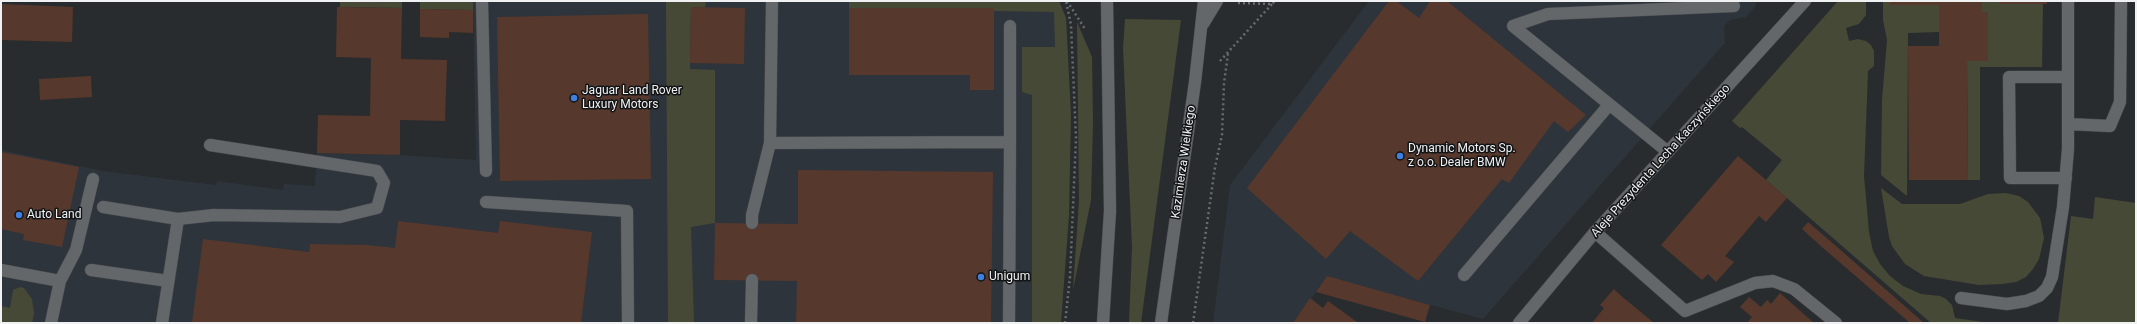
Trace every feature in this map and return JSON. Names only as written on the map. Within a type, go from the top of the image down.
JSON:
[{"type":"main road","points":[[482,1],[486,171]]},
{"type":"main road","points":[[752,223],[752,214],[770,143],[772,1]]},
{"type":"main road","points":[[1103,323],[1110,211],[1107,1]]},
{"type":"main road","name":"Kazimierza Wielkiego","points":[[1161,323],[1195,82],[1204,1]]},
{"type":"main road","points":[[1202,25],[1217,1]]},
{"type":"main road","name":"Aleje Prezydenta Lecha Kaczyńskiego","points":[[1520,323],[1595,232],[1805,1]]},
{"type":"main road","points":[[1961,298],[2007,304],[2026,301],[2039,296],[2047,288],[2052,277],[2066,178],[2068,124],[2068,1]]},
{"type":"main road","points":[[2068,124],[2110,126],[2120,102],[2121,1]]},
{"type":"main road","points":[[1668,152],[1513,26],[1548,14],[1734,6]]},
{"type":"main road","points":[[1009,323],[1010,26]]},
{"type":"main road","points":[[2066,178],[2010,178],[2009,78],[2068,77]]},
{"type":"main road","points":[[1464,275],[1609,105]]},
{"type":"main road","points":[[770,143],[1010,142]]},
{"type":"main road","points":[[103,207],[178,219],[214,215],[340,217],[377,208],[384,183],[377,172],[210,145]]},
{"type":"main road","points":[[51,323],[60,281],[76,250],[93,179]]},
{"type":"main road","points":[[486,202],[627,211],[628,323]]},
{"type":"main road","points":[[162,323],[178,219]]},
{"type":"main road","points":[[1595,232],[1685,311]]},
{"type":"main road","points":[[1,270],[60,281]]},
{"type":"main road","points":[[91,270],[168,281]]},
{"type":"main road","points":[[751,323],[752,280]]},
{"type":"main road","points":[[1685,311],[1755,283],[1773,281],[1794,289],[1836,323]]},
{"type":"main road","points":[[1684,323],[1685,311]]},
{"type":"path","points":[[1065,323],[1070,277],[1076,138],[1071,25],[1066,1]]},
{"type":"path","points":[[1195,82],[1228,54],[1275,1]]},
{"type":"path","points":[[1232,2],[1272,4]]},
{"type":"path","points":[[1193,323],[1215,167],[1222,135],[1224,84],[1228,54]]},
{"type":"shaded area","points":[[473,1],[1052,1],[1059,7],[1052,323],[1,323],[1,150],[103,171],[216,185],[217,181],[283,190],[284,184],[315,186],[317,153],[400,155],[476,160]]},
{"type":"shaded area","points":[[1369,1],[1756,1],[1756,6],[1746,17],[1730,20],[1724,26],[1725,43],[1483,319],[1327,277],[1293,323],[1213,323],[1230,185]]},
{"type":"green space","points":[[340,1],[402,1],[402,8],[340,7]]},
{"type":"green space","points":[[420,1],[473,1],[473,10],[420,9]]},
{"type":"green space","points":[[666,1],[706,1],[705,7],[691,7],[690,69],[715,70],[715,223],[691,227],[694,323],[668,323]]},
{"type":"green space","points":[[849,1],[1059,1],[1066,18],[1071,115],[1069,215],[1061,323],[1032,323],[1032,95],[1022,92],[1022,47],[1055,47],[1054,12],[994,11],[994,8],[849,8]]},
{"type":"green space","points":[[1838,1],[1866,1],[1866,15],[1859,24],[1846,28],[1849,41],[1858,39],[1866,41],[1871,45],[1874,51],[1874,66],[1868,71],[1864,176],[1869,232],[1873,251],[1880,264],[1890,276],[1903,286],[1921,294],[1940,296],[1946,299],[1952,305],[1955,318],[1990,323],[1931,323],[1766,180],[1782,160],[1742,127],[1740,128],[1732,121]]},
{"type":"green space","points":[[1883,1],[1890,1],[1890,5],[1939,5],[1939,32],[1908,33],[1907,196],[1881,175],[1882,100],[1887,40],[1883,20]]},
{"type":"green space","points":[[1982,2],[1999,2],[2000,4],[2043,4],[2042,67],[1980,67],[1980,180],[1968,180],[1967,61],[1988,61],[1988,12],[1982,12]]},
{"type":"green space","points":[[1125,19],[1181,20],[1141,323],[1129,323],[1132,247],[1123,48]]},
{"type":"green space","points":[[1077,22],[1092,57],[1093,122],[1091,200],[1073,290],[1079,200]]},
{"type":"green space","points":[[1881,188],[1902,204],[1960,204],[1988,194],[2006,193],[2019,196],[2028,202],[2040,218],[2044,238],[2039,259],[2026,277],[2016,282],[1979,285],[1924,276],[1905,264],[1892,246],[1889,237]]},
{"type":"green space","points":[[2095,197],[2136,203],[2135,323],[2058,323],[2071,216],[2093,219]]},
{"type":"green space","points":[[20,287],[24,288],[32,299],[34,313],[32,323],[1,323],[1,306],[10,308],[13,290]]},
{"type":"building","name":"Dynamic Motors Sp. z o.o. Dealer BMW","points":[[1389,1],[1396,1],[1419,18],[1430,1],[1447,1],[1586,115],[1568,132],[1554,121],[1509,183],[1502,179],[1418,281],[1350,231],[1326,259],[1247,188]]},
{"type":"building","points":[[1890,1],[1985,1],[1982,2],[1982,12],[1988,12],[1988,61],[1967,61],[1968,180],[1909,180],[1908,46],[1939,46],[1939,5],[1890,5]]},
{"type":"building","points":[[1999,1],[2047,1],[2047,4],[1999,4]]},
{"type":"building","points":[[1,4],[73,7],[72,42],[1,40]]},
{"type":"building","points":[[337,7],[402,8],[401,59],[447,60],[445,121],[400,120],[400,155],[317,153],[318,115],[370,116],[371,58],[336,57]]},
{"type":"building","points":[[691,7],[745,8],[744,64],[690,63]]},
{"type":"building","points":[[849,8],[994,8],[994,90],[970,90],[970,75],[849,75]]},
{"type":"building","points":[[420,9],[473,10],[473,33],[449,32],[449,38],[420,37]]},
{"type":"building","name":"Jaguar Land Rover Luxury Motors","points":[[648,14],[651,179],[500,181],[497,17]]},
{"type":"building","points":[[91,76],[92,97],[40,100],[39,79]]},
{"type":"building","points":[[1,152],[79,167],[62,247],[23,240],[24,234],[1,229]]},
{"type":"building","points":[[1738,156],[1787,198],[1766,222],[1759,216],[1725,256],[1734,262],[1716,282],[1708,274],[1702,280],[1661,245]]},
{"type":"building","points":[[798,170],[993,172],[991,323],[796,323],[797,281],[714,280],[715,223],[798,224]]},
{"type":"building","points":[[398,221],[498,233],[500,221],[592,232],[581,323],[192,323],[203,239],[309,252],[310,244],[367,245],[395,248]]},
{"type":"building","points":[[1808,222],[1924,323],[1910,323],[1823,248],[1802,229]]},
{"type":"building","points":[[1327,276],[1430,305],[1425,322],[1316,292]]},
{"type":"building","points":[[1614,289],[1654,323],[1592,323],[1604,308],[1600,305]]},
{"type":"building","points":[[1780,293],[1814,323],[1747,323],[1752,317],[1740,307],[1749,297],[1761,307],[1767,300],[1771,304]]},
{"type":"building","points":[[1310,298],[1323,308],[1328,301],[1357,322],[1293,323]]},
{"type":"place","name":"Jaguar Land Rover Luxury Motors","points":[[574,98]]},
{"type":"place","name":"Dynamic Motors Sp. z o.o. Dealer BMW","points":[[1400,156]]},
{"type":"place","name":"Auto Land","points":[[19,215]]},
{"type":"place","name":"Unigum","points":[[981,277]]}]
